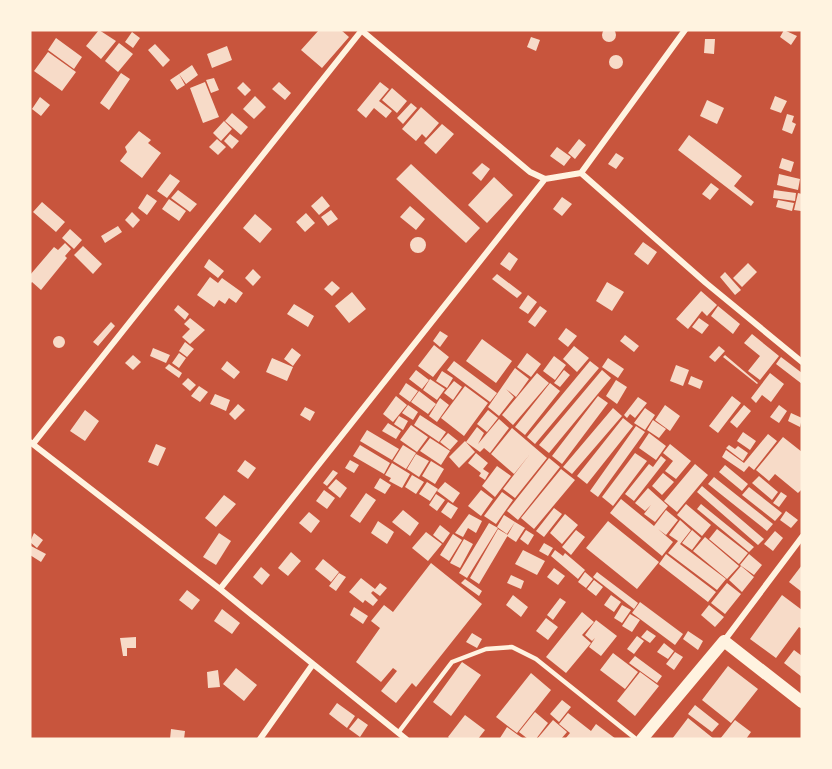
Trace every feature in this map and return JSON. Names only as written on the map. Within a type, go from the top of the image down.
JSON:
[{"type":"main road","points":[[642,739],[724,640],[802,702]]},
{"type":"street","points":[[406,739],[220,589],[32,443],[362,30],[530,172],[545,179],[581,173],[685,30]]},
{"type":"street","points":[[581,173],[706,283],[802,362]]},
{"type":"street","points":[[220,589],[545,179]]},
{"type":"street","points":[[724,640],[802,537]]},
{"type":"street","points":[[260,739],[313,664]]},
{"type":"lane","points":[[398,733],[452,662],[486,649],[512,647],[536,659],[636,739]]},
{"type":"building","points":[[609,28],[614,30],[616,35],[614,40],[609,42],[604,40],[602,35],[604,30]]},
{"type":"building","points":[[99,30],[116,41],[101,59],[86,46]]},
{"type":"building","points":[[319,30],[341,30],[349,37],[322,68],[301,50]]},
{"type":"building","points":[[784,30],[797,36],[791,45],[780,37]]},
{"type":"building","points":[[132,32],[140,38],[133,48],[125,42]]},
{"type":"building","points":[[531,37],[540,40],[536,51],[527,47]]},
{"type":"building","points":[[56,38],[82,57],[74,69],[48,50]]},
{"type":"building","points":[[705,39],[715,39],[714,54],[704,53]]},
{"type":"building","points":[[119,43],[133,54],[118,72],[105,61]]},
{"type":"building","points":[[155,44],[170,60],[163,67],[148,50]]},
{"type":"building","points":[[227,46],[232,60],[212,68],[207,54]]},
{"type":"building","points":[[48,52],[76,72],[62,91],[34,71]]},
{"type":"building","points":[[613,55],[619,55],[623,62],[619,69],[613,69],[609,65],[609,59]]},
{"type":"building","points":[[192,65],[198,75],[186,84],[179,74]]},
{"type":"building","points":[[121,73],[130,79],[109,110],[100,103]]},
{"type":"building","points":[[179,74],[185,85],[177,90],[170,80]]},
{"type":"building","points":[[214,78],[219,90],[211,93],[206,80]]},
{"type":"building","points":[[205,82],[219,117],[203,123],[190,88]]},
{"type":"building","points":[[243,82],[251,90],[245,96],[237,88]]},
{"type":"building","points":[[279,82],[291,93],[285,100],[272,89]]},
{"type":"building","points":[[380,82],[389,89],[379,101],[392,111],[386,118],[374,108],[366,118],[357,110]]},
{"type":"building","points":[[392,88],[407,101],[397,113],[382,100]]},
{"type":"building","points":[[255,96],[266,107],[254,119],[243,109]]},
{"type":"building","points":[[775,96],[787,101],[781,113],[770,109]]},
{"type":"building","points":[[40,97],[50,105],[41,116],[32,109]]},
{"type":"building","points":[[707,100],[724,108],[717,124],[700,116]]},
{"type":"building","points":[[411,103],[417,108],[403,124],[397,118]]},
{"type":"building","points":[[421,107],[439,123],[426,138],[422,134],[416,141],[402,129]]},
{"type":"building","points":[[232,113],[248,127],[241,135],[225,121]]},
{"type":"building","points":[[787,114],[794,116],[792,122],[796,124],[792,134],[782,130]]},
{"type":"building","points":[[224,121],[232,129],[221,141],[213,133]]},
{"type":"building","points":[[442,124],[454,134],[436,154],[424,143]]},
{"type":"building","points":[[139,131],[151,140],[148,143],[161,153],[142,178],[120,161],[127,152],[125,147]]},
{"type":"building","points":[[230,134],[239,141],[232,149],[224,141]]},
{"type":"building","points":[[689,135],[742,176],[734,186],[754,202],[751,206],[678,150]]},
{"type":"building","points":[[217,139],[226,147],[218,155],[209,147]]},
{"type":"building","points":[[579,139],[586,145],[575,159],[568,153]]},
{"type":"building","points":[[557,147],[571,157],[564,166],[550,156]]},
{"type":"building","points":[[616,153],[624,158],[616,169],[608,164]]},
{"type":"building","points":[[782,158],[794,162],[791,172],[779,168]]},
{"type":"building","points":[[482,163],[490,169],[481,181],[472,173]]},
{"type":"building","points":[[411,164],[480,228],[466,243],[396,179]]},
{"type":"building","points":[[170,174],[180,181],[167,198],[157,191]]},
{"type":"building","points":[[779,174],[800,179],[798,190],[777,185]]},
{"type":"building","points":[[494,177],[513,195],[487,223],[468,205]]},
{"type":"building","points":[[711,183],[719,189],[710,200],[702,194]]},
{"type":"building","points":[[178,190],[197,204],[190,212],[171,198]]},
{"type":"building","points":[[774,190],[796,193],[795,201],[773,198]]},
{"type":"building","points":[[798,193],[802,194],[801,211],[794,210]]},
{"type":"building","points":[[147,194],[157,201],[147,215],[138,208]]},
{"type":"building","points":[[322,196],[330,206],[319,215],[311,206]]},
{"type":"building","points":[[562,197],[572,204],[562,216],[553,209]]},
{"type":"building","points":[[169,199],[186,211],[179,221],[162,209]]},
{"type":"building","points":[[778,200],[794,203],[792,211],[776,207]]},
{"type":"building","points":[[42,202],[65,222],[56,232],[33,212]]},
{"type":"building","points":[[410,206],[425,219],[416,230],[400,217]]},
{"type":"building","points":[[331,210],[338,219],[328,226],[321,217]]},
{"type":"building","points":[[132,212],[140,220],[133,228],[125,220]]},
{"type":"building","points":[[306,213],[315,223],[305,232],[296,222]]},
{"type":"building","points":[[255,214],[272,229],[260,243],[243,228]]},
{"type":"building","points":[[118,226],[122,232],[105,243],[101,236]]},
{"type":"building","points":[[70,229],[82,240],[74,249],[62,238]]},
{"type":"building","points":[[418,237],[426,245],[418,253],[410,245]]},
{"type":"building","points":[[643,242],[657,252],[648,265],[634,254]]},
{"type":"building","points":[[65,243],[71,249],[65,256],[67,258],[41,290],[32,282],[30,284],[30,275],[54,247],[58,250]]},
{"type":"building","points":[[83,246],[102,264],[93,274],[74,255]]},
{"type":"building","points":[[509,252],[518,259],[510,271],[500,264]]},
{"type":"building","points":[[209,259],[224,271],[218,278],[204,267]]},
{"type":"building","points":[[748,263],[757,272],[742,287],[733,278]]},
{"type":"building","points":[[253,269],[261,277],[253,286],[245,278]]},
{"type":"building","points":[[725,272],[741,290],[735,295],[720,277]]},
{"type":"building","points":[[497,274],[522,293],[517,298],[492,279]]},
{"type":"building","points":[[210,277],[218,283],[222,278],[243,293],[236,303],[229,298],[225,304],[219,300],[214,307],[197,295]]},
{"type":"building","points":[[332,281],[340,288],[332,296],[324,289]]},
{"type":"building","points":[[607,282],[624,292],[612,311],[596,301]]},
{"type":"building","points":[[701,291],[717,305],[707,316],[702,311],[688,329],[676,319]]},
{"type":"building","points":[[352,292],[366,309],[349,323],[335,306]]},
{"type":"building","points":[[528,295],[537,302],[528,314],[519,308]]},
{"type":"building","points":[[294,304],[314,316],[308,327],[287,314]]},
{"type":"building","points":[[178,305],[189,314],[185,320],[174,310]]},
{"type":"building","points":[[540,306],[547,311],[535,327],[528,322]]},
{"type":"building","points":[[718,306],[740,324],[733,334],[711,316]]},
{"type":"building","points":[[190,318],[205,330],[190,344],[182,337],[190,329],[184,324]]},
{"type":"building","points":[[699,318],[709,325],[702,334],[692,327]]},
{"type":"building","points":[[111,322],[115,326],[98,346],[93,342]]},
{"type":"building","points":[[566,328],[577,336],[568,347],[558,339]]},
{"type":"building","points":[[440,331],[448,336],[440,347],[433,341]]},
{"type":"building","points":[[752,334],[779,356],[760,380],[748,371],[760,356],[744,343]]},
{"type":"building","points":[[625,335],[639,346],[634,352],[620,341]]},
{"type":"building","points":[[61,336],[64,337],[64,347],[57,348],[54,347],[53,340],[54,337]]},
{"type":"building","points":[[482,339],[512,361],[496,383],[466,361]]},
{"type":"building","points":[[185,342],[194,349],[187,357],[179,351]]},
{"type":"building","points":[[434,345],[449,357],[433,377],[418,366]]},
{"type":"building","points":[[574,346],[589,358],[577,372],[563,359]]},
{"type":"building","points":[[719,346],[725,351],[715,362],[709,357]]},
{"type":"building","points":[[153,348],[170,355],[166,363],[150,356]]},
{"type":"building","points":[[292,348],[301,355],[293,366],[284,359]]},
{"type":"building","points":[[179,353],[186,358],[179,368],[172,363]]},
{"type":"building","points":[[527,353],[541,364],[531,377],[517,367]]},
{"type":"building","points":[[133,355],[141,362],[133,370],[125,363]]},
{"type":"building","points":[[725,355],[758,383],[723,357]]},
{"type":"building","points":[[554,356],[566,365],[555,380],[543,371]]},
{"type":"building","points":[[781,357],[802,373],[802,384],[776,364]]},
{"type":"building","points":[[272,358],[293,367],[287,381],[266,372]]},
{"type":"building","points":[[608,358],[624,369],[618,378],[602,367]]},
{"type":"building","points":[[227,361],[240,372],[234,379],[221,369]]},
{"type":"building","points":[[454,361],[497,393],[490,402],[447,370]]},
{"type":"building","points":[[590,361],[599,368],[535,444],[527,437]]},
{"type":"building","points":[[169,364],[182,373],[179,378],[165,368]]},
{"type":"building","points":[[676,365],[689,370],[683,386],[670,381]]},
{"type":"building","points":[[515,368],[529,379],[516,397],[506,389],[514,397],[499,416],[488,407]]},
{"type":"building","points":[[416,370],[429,380],[422,389],[409,379]]},
{"type":"building","points":[[564,370],[570,375],[560,387],[554,383]]},
{"type":"building","points":[[602,370],[611,378],[549,453],[539,445]]},
{"type":"building","points":[[442,371],[453,378],[447,388],[436,381]]},
{"type":"building","points":[[537,373],[549,383],[513,425],[502,415]]},
{"type":"building","points":[[770,373],[784,384],[771,402],[762,395],[756,403],[751,398]]},
{"type":"building","points":[[691,376],[703,381],[700,389],[688,384]]},
{"type":"building","points":[[188,378],[196,385],[190,391],[182,384]]},
{"type":"building","points":[[430,379],[445,389],[437,400],[423,390]]},
{"type":"building","points":[[616,380],[627,387],[617,404],[606,396]]},
{"type":"building","points":[[454,381],[462,387],[453,400],[444,393]]},
{"type":"building","points":[[406,383],[418,391],[410,402],[399,394]]},
{"type":"building","points":[[550,383],[560,391],[525,435],[515,427]]},
{"type":"building","points":[[199,386],[208,392],[200,402],[191,396]]},
{"type":"building","points":[[465,386],[488,403],[464,436],[441,418]]},
{"type":"building","points":[[419,391],[436,404],[428,414],[411,402]]},
{"type":"building","points":[[215,394],[230,400],[226,411],[210,404]]},
{"type":"building","points":[[396,396],[407,405],[393,422],[383,414]]},
{"type":"building","points":[[598,396],[608,403],[562,464],[552,456]]},
{"type":"building","points":[[732,396],[741,403],[718,433],[709,426]]},
{"type":"building","points":[[638,397],[647,403],[635,418],[630,414],[627,418],[624,415]]},
{"type":"building","points":[[440,398],[449,405],[437,422],[429,416]]},
{"type":"building","points":[[238,404],[245,410],[235,420],[229,414]]},
{"type":"building","points":[[408,405],[418,412],[413,420],[402,413]]},
{"type":"building","points":[[665,405],[680,416],[670,431],[655,420]]},
{"type":"building","points":[[744,405],[751,411],[737,428],[730,422]]},
{"type":"building","points":[[779,405],[787,411],[779,423],[770,417]]},
{"type":"building","points":[[305,407],[315,412],[310,421],[300,415]]},
{"type":"building","points":[[613,408],[622,416],[572,474],[563,467]]},
{"type":"building","points":[[645,408],[655,415],[645,430],[634,423]]},
{"type":"building","points":[[85,410],[99,421],[85,441],[70,431]]},
{"type":"building","points":[[488,410],[498,418],[487,432],[477,424]]},
{"type":"building","points":[[791,413],[802,418],[800,427],[788,421]]},
{"type":"building","points":[[420,415],[446,432],[439,442],[414,425]]},
{"type":"building","points":[[399,416],[408,421],[403,430],[394,424]]},
{"type":"building","points":[[623,418],[633,426],[587,484],[577,476]]},
{"type":"building","points":[[499,419],[509,428],[490,453],[484,448],[480,452],[466,442],[477,427],[484,433],[478,444]]},
{"type":"building","points":[[653,420],[666,429],[659,438],[647,430]]},
{"type":"building","points":[[388,423],[401,431],[396,439],[382,431]]},
{"type":"building","points":[[411,425],[428,437],[417,452],[400,440]]},
{"type":"building","points":[[636,426],[645,432],[598,497],[590,491]]},
{"type":"building","points":[[512,428],[547,458],[515,498],[503,489],[530,454],[514,474],[491,454]]},
{"type":"building","points":[[367,430],[399,449],[392,460],[360,441]]},
{"type":"building","points":[[743,432],[756,441],[750,450],[737,441]]},
{"type":"building","points":[[448,433],[458,441],[450,450],[440,442]]},
{"type":"building","points":[[649,433],[666,446],[656,460],[639,448]]},
{"type":"building","points":[[768,434],[777,441],[754,470],[749,466],[744,472],[722,457],[726,450],[744,463]]},
{"type":"building","points":[[783,437],[802,452],[802,489],[798,493],[775,474],[769,481],[756,470]]},
{"type":"building","points":[[430,438],[450,451],[441,465],[420,451]]},
{"type":"building","points":[[465,441],[475,452],[459,468],[449,457]]},
{"type":"building","points":[[156,444],[166,448],[158,466],[148,462]]},
{"type":"building","points":[[670,444],[691,461],[676,479],[665,471],[673,461],[663,453]]},
{"type":"building","points":[[360,445],[390,463],[384,474],[353,456]]},
{"type":"building","points":[[403,445],[416,453],[406,469],[393,461]]},
{"type":"building","points":[[729,445],[735,449],[738,446],[748,453],[743,461],[726,448]]},
{"type":"building","points":[[476,453],[488,463],[483,469],[489,473],[485,480],[479,476],[481,473],[468,463]]},
{"type":"building","points":[[635,453],[647,461],[613,506],[602,497]]},
{"type":"building","points":[[416,454],[429,461],[419,477],[407,469]]},
{"type":"building","points":[[661,456],[666,460],[634,501],[625,494],[649,464],[653,467]]},
{"type":"building","points":[[549,458],[560,467],[518,520],[507,511]]},
{"type":"building","points":[[245,460],[256,468],[248,479],[237,471]]},
{"type":"building","points":[[350,460],[359,465],[354,473],[345,468]]},
{"type":"building","points":[[431,461],[444,469],[435,484],[422,476]]},
{"type":"building","points":[[392,463],[410,474],[402,488],[389,481],[391,478],[385,475]]},
{"type":"building","points":[[695,464],[708,475],[677,512],[664,501]]},
{"type":"building","points":[[725,465],[748,484],[742,491],[719,472]]},
{"type":"building","points":[[497,466],[511,476],[495,497],[482,486]]},
{"type":"building","points":[[561,469],[575,480],[534,529],[521,518]]},
{"type":"building","points":[[333,470],[338,473],[327,486],[323,483]]},
{"type":"building","points":[[663,473],[674,482],[662,495],[652,486]]},
{"type":"building","points":[[412,475],[424,482],[416,494],[405,487]]},
{"type":"building","points":[[759,476],[778,492],[772,500],[752,483]]},
{"type":"building","points":[[714,477],[773,524],[767,531],[708,484]]},
{"type":"building","points":[[380,478],[391,485],[385,494],[374,488]]},
{"type":"building","points":[[336,479],[347,488],[340,498],[328,488]]},
{"type":"building","points":[[427,482],[438,489],[430,501],[419,494]]},
{"type":"building","points":[[445,482],[460,493],[453,503],[437,491]]},
{"type":"building","points":[[702,486],[764,539],[758,545],[697,492]]},
{"type":"building","points":[[749,487],[782,513],[775,521],[742,495]]},
{"type":"building","points":[[648,488],[668,506],[655,522],[644,514],[651,505],[645,511],[635,503]]},
{"type":"building","points":[[324,490],[335,498],[327,509],[316,501]]},
{"type":"building","points":[[481,490],[493,499],[481,516],[468,506]]},
{"type":"building","points":[[502,492],[513,500],[496,524],[484,516]]},
{"type":"building","points":[[781,492],[787,496],[779,507],[773,503]]},
{"type":"building","points":[[366,493],[376,500],[360,523],[350,516]]},
{"type":"building","points":[[436,494],[445,500],[437,511],[429,505]]},
{"type":"building","points":[[224,495],[236,504],[216,527],[205,518]]},
{"type":"building","points":[[621,499],[654,526],[666,510],[678,520],[666,535],[658,529],[673,542],[662,556],[610,513]]},
{"type":"building","points":[[448,502],[458,508],[451,519],[441,512]]},
{"type":"building","points":[[686,504],[711,525],[702,536],[677,515]]},
{"type":"building","points":[[701,504],[754,547],[749,552],[697,509]]},
{"type":"building","points":[[554,508],[562,514],[544,537],[536,531]]},
{"type":"building","points":[[403,510],[419,523],[410,536],[392,522]]},
{"type":"building","points":[[786,511],[798,520],[791,528],[780,520]]},
{"type":"building","points":[[309,512],[320,521],[311,533],[299,523]]},
{"type":"building","points":[[469,514],[482,521],[476,533],[468,528],[463,537],[455,533]]},
{"type":"building","points":[[565,514],[578,525],[562,544],[550,533]]},
{"type":"building","points":[[504,515],[515,522],[507,534],[497,527]]},
{"type":"building","points":[[680,520],[691,530],[680,544],[726,579],[717,590],[668,553],[678,541],[669,535]]},
{"type":"building","points":[[378,521],[394,532],[387,544],[371,533]]},
{"type":"building","points":[[608,521],[659,562],[637,589],[586,548]]},
{"type":"building","points":[[515,522],[525,528],[516,542],[507,536]]},
{"type":"building","points":[[489,523],[498,528],[467,578],[459,573]]},
{"type":"building","points":[[440,525],[450,533],[443,543],[433,535]]},
{"type":"building","points":[[498,529],[508,535],[479,584],[470,578]]},
{"type":"building","points":[[717,529],[748,553],[739,564],[709,539]]},
{"type":"building","points":[[526,530],[534,535],[528,545],[520,539]]},
{"type":"building","points":[[576,530],[585,537],[571,555],[562,547]]},
{"type":"building","points":[[692,530],[701,538],[692,550],[682,543]]},
{"type":"building","points":[[775,531],[783,538],[773,551],[764,544]]},
{"type":"building","points":[[426,532],[442,544],[428,561],[412,548]]},
{"type":"building","points":[[34,533],[43,540],[37,548],[30,542]]},
{"type":"building","points":[[219,533],[231,541],[216,565],[203,557]]},
{"type":"building","points":[[453,534],[462,540],[449,561],[440,555]]},
{"type":"building","points":[[705,537],[739,566],[727,579],[693,551]]},
{"type":"building","points":[[464,539],[473,544],[460,568],[450,563]]},
{"type":"building","points":[[544,543],[553,548],[548,556],[539,551]]},
{"type":"building","points":[[31,546],[46,554],[41,562],[30,555]]},
{"type":"building","points":[[523,550],[545,561],[537,575],[515,564]]},
{"type":"building","points":[[555,550],[563,556],[565,553],[585,570],[578,579],[551,556]]},
{"type":"building","points":[[291,552],[301,561],[288,576],[278,568]]},
{"type":"building","points":[[666,554],[716,592],[708,602],[659,564]]},
{"type":"building","points":[[749,554],[762,565],[754,575],[740,565]]},
{"type":"building","points":[[323,559],[339,572],[331,582],[315,569]]},
{"type":"building","points":[[431,563],[482,604],[416,687],[412,683],[396,703],[381,691],[397,671],[393,668],[381,682],[356,662],[380,628],[371,621],[384,605],[393,612]]},
{"type":"building","points":[[802,565],[802,592],[789,582]]},
{"type":"building","points":[[741,566],[754,577],[742,592],[729,580]]},
{"type":"building","points":[[261,567],[270,575],[262,585],[253,577]]},
{"type":"building","points":[[554,568],[565,576],[558,585],[547,577]]},
{"type":"building","points":[[585,572],[593,579],[586,588],[578,582]]},
{"type":"building","points":[[597,572],[638,603],[634,609],[593,577]]},
{"type":"building","points":[[339,573],[346,577],[336,591],[329,586]]},
{"type":"building","points":[[511,575],[524,581],[521,589],[507,583]]},
{"type":"building","points":[[361,578],[375,589],[380,583],[387,588],[380,596],[373,591],[371,593],[378,600],[373,606],[365,600],[363,603],[349,592]]},
{"type":"building","points":[[465,579],[482,591],[479,596],[461,583]]},
{"type":"building","points":[[594,580],[603,587],[596,596],[587,589]]},
{"type":"building","points":[[727,583],[741,594],[725,614],[711,603]]},
{"type":"building","points":[[187,590],[200,600],[192,610],[179,600]]},
{"type":"building","points":[[513,595],[528,607],[521,617],[506,605]]},
{"type":"building","points":[[611,595],[621,602],[614,612],[604,605]]},
{"type":"building","points":[[782,595],[802,610],[802,629],[799,627],[776,658],[750,639]]},
{"type":"building","points":[[560,598],[566,602],[553,620],[547,615]]},
{"type":"building","points":[[640,602],[683,634],[675,645],[632,613]]},
{"type":"building","points":[[622,605],[631,610],[622,623],[614,618]]},
{"type":"building","points":[[709,605],[724,617],[715,627],[701,615]]},
{"type":"building","points":[[354,607],[368,616],[363,624],[350,615]]},
{"type":"building","points":[[222,609],[240,623],[232,634],[214,621]]},
{"type":"building","points":[[582,612],[594,622],[582,635],[591,643],[566,673],[546,657]]},
{"type":"building","points":[[630,614],[640,620],[632,632],[622,626]]},
{"type":"building","points":[[546,618],[558,627],[548,640],[536,631]]},
{"type":"building","points":[[596,620],[617,636],[601,656],[589,647],[595,638],[592,641],[585,635]]},
{"type":"building","points":[[647,630],[656,636],[650,643],[641,637]]},
{"type":"building","points":[[688,631],[703,641],[698,650],[683,639]]},
{"type":"building","points":[[472,633],[482,639],[477,648],[466,642]]},
{"type":"building","points":[[637,636],[644,641],[634,654],[627,649]]},
{"type":"building","points":[[136,637],[136,648],[127,648],[127,656],[123,656],[120,638]]},
{"type":"building","points":[[664,643],[674,651],[668,659],[657,652]]},
{"type":"building","points":[[794,650],[802,656],[802,677],[784,663]]},
{"type":"building","points":[[675,652],[683,657],[674,670],[666,664]]},
{"type":"building","points":[[613,653],[638,672],[625,689],[600,670]]},
{"type":"building","points":[[635,656],[662,676],[657,683],[629,663]]},
{"type":"building","points":[[462,662],[481,675],[451,716],[433,702]]},
{"type":"building","points":[[728,666],[758,689],[731,723],[702,700]]},
{"type":"building","points":[[236,668],[257,685],[244,701],[223,684]]},
{"type":"building","points":[[218,670],[220,687],[208,688],[207,672]]},
{"type":"building","points":[[640,672],[659,686],[635,716],[617,701]]},
{"type":"building","points":[[531,673],[551,690],[517,733],[496,717]]},
{"type":"building","points":[[562,700],[571,707],[559,722],[550,714]]},
{"type":"building","points":[[337,703],[355,716],[347,728],[329,714]]},
{"type":"building","points":[[695,705],[719,724],[712,732],[688,714]]},
{"type":"building","points":[[535,712],[548,723],[536,739],[528,739],[519,732]]},
{"type":"building","points":[[568,713],[591,731],[596,724],[616,739],[565,739],[570,733],[559,724]]},
{"type":"building","points":[[465,715],[485,730],[478,739],[450,739],[448,737]]},
{"type":"building","points":[[358,718],[368,725],[360,737],[349,729]]},
{"type":"building","points":[[688,718],[714,739],[672,739]]},
{"type":"building","points":[[553,720],[567,732],[561,739],[537,739]]},
{"type":"building","points":[[735,720],[751,732],[746,739],[720,739]]},
{"type":"building","points":[[507,727],[524,739],[500,738]]},
{"type":"building","points":[[171,729],[185,731],[184,739],[170,739]]}]
